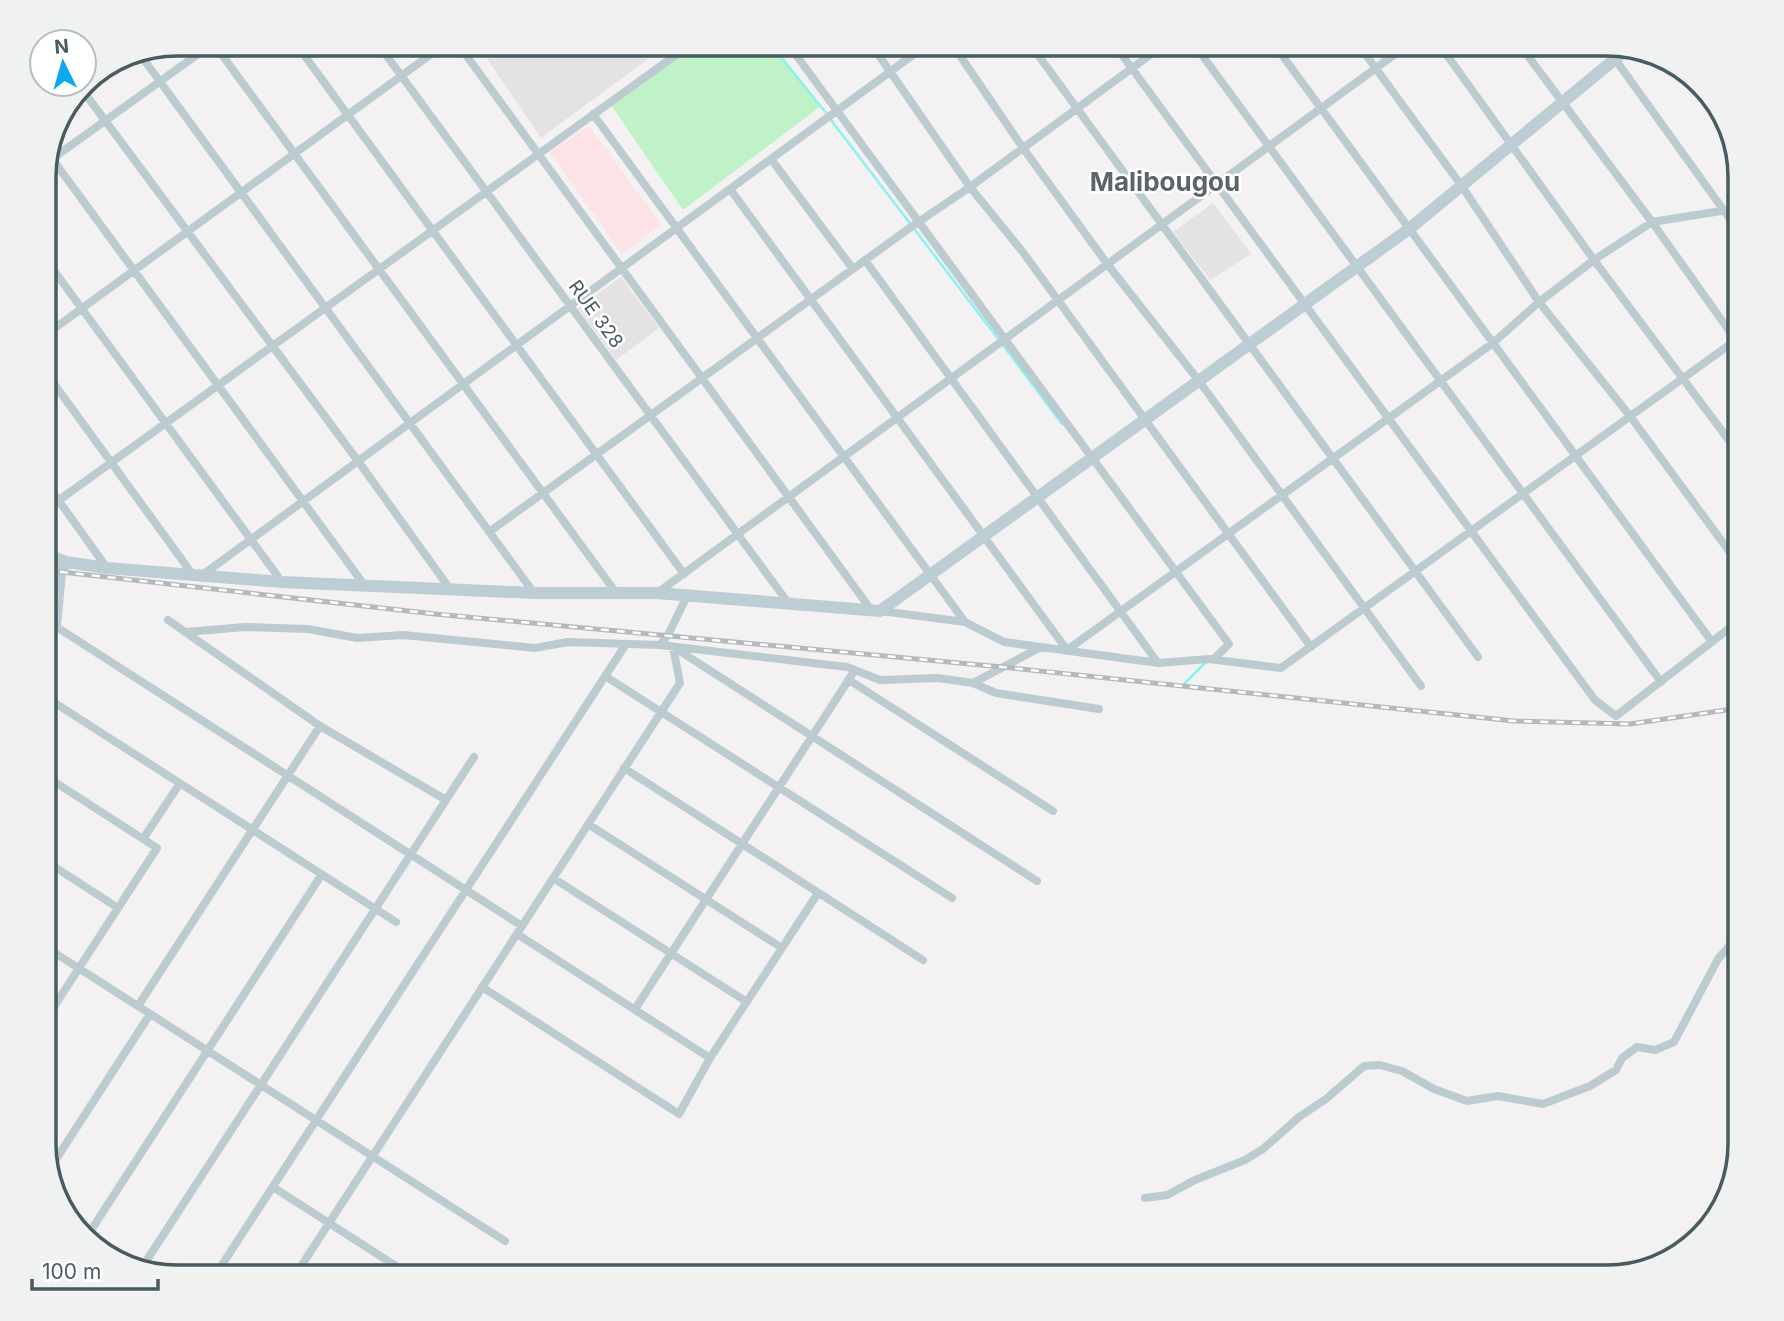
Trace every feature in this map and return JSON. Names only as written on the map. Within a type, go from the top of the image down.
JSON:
[{"type":"street","points":[[59,151],[196,56]]},
{"type":"street","points":[[222,56],[617,594]]},
{"type":"street","points":[[305,56],[684,574]]},
{"type":"street","name":"RUE 328","points":[[387,56],[789,604]]},
{"type":"street","points":[[56,327],[429,56]]},
{"type":"street","points":[[467,56],[789,497],[876,611]]},
{"type":"street","points":[[56,502],[674,56]]},
{"type":"street","points":[[797,56],[1229,644],[1214,659]]},
{"type":"street","points":[[880,56],[970,187],[1022,251],[1311,647]]},
{"type":"street","points":[[197,575],[251,539],[912,56]]},
{"type":"street","points":[[960,56],[1108,265],[1199,381],[1421,686]]},
{"type":"street","points":[[1039,56],[1478,657]]},
{"type":"street","points":[[1123,56],[1595,700],[1616,716],[1728,629]]},
{"type":"street","points":[[489,532],[1148,56]]},
{"type":"street","points":[[1204,56],[1661,681]]},
{"type":"street","points":[[1283,56],[1712,642]]},
{"type":"street","points":[[1367,56],[1461,185],[1539,302],[1630,416],[1728,550]]},
{"type":"street","points":[[657,593],[1392,56]]},
{"type":"street","points":[[1449,56],[1594,260],[1728,438]]},
{"type":"street","points":[[1528,56],[1728,327]]},
{"type":"street","points":[[876,611],[931,575],[1409,229],[1618,57]]},
{"type":"street","points":[[1615,59],[1728,216]]},
{"type":"street","points":[[144,60],[534,593]]},
{"type":"street","points":[[87,98],[188,230],[450,589]]},
{"type":"street","points":[[593,114],[965,622]]},
{"type":"street","points":[[771,159],[853,270]]},
{"type":"street","points":[[56,169],[365,586]]},
{"type":"street","points":[[730,189],[1067,650]]},
{"type":"street","points":[[1067,650],[1493,343],[1539,302],[1594,260],[1652,222],[1728,210]]},
{"type":"street","points":[[865,260],[1158,663]]},
{"type":"street","points":[[56,273],[282,582]]},
{"type":"street","points":[[56,562],[63,567],[282,582],[534,593],[657,593],[876,611],[965,622],[1004,642],[1158,663],[1214,659],[1282,668],[1630,416],[1728,349]]},
{"type":"street","points":[[56,386],[197,575]]},
{"type":"street","points":[[56,496],[107,568]]},
{"type":"street","points":[[56,573],[63,567]]},
{"type":"street","points":[[56,619],[63,567]]},
{"type":"street","points":[[660,645],[668,635],[687,596]]},
{"type":"street","points":[[168,620],[320,726],[446,800]]},
{"type":"street","points":[[56,627],[522,926]]},
{"type":"street","points":[[186,632],[245,627],[308,629],[357,638],[403,635],[535,648],[568,642],[660,645],[855,670],[880,680],[937,678],[973,682],[996,693],[1099,709]]},
{"type":"street","points":[[222,1265],[626,643]]},
{"type":"street","points":[[301,1265],[680,684],[673,647]]},
{"type":"street","points":[[673,647],[1037,881]]},
{"type":"street","points":[[973,682],[1041,647]]},
{"type":"street","points":[[635,1010],[855,670]]},
{"type":"street","points":[[605,676],[952,898]]},
{"type":"street","points":[[849,680],[1053,811]]},
{"type":"street","points":[[56,704],[397,922]]},
{"type":"street","points":[[138,1006],[320,726]]},
{"type":"street","points":[[146,1261],[474,757]]},
{"type":"street","points":[[624,768],[923,960]]},
{"type":"street","points":[[56,783],[157,848],[56,1003]]},
{"type":"street","points":[[143,839],[180,783]]},
{"type":"street","points":[[588,824],[782,948]]},
{"type":"street","points":[[56,868],[118,908]]},
{"type":"street","points":[[92,1229],[322,874]]},
{"type":"street","points":[[553,878],[747,1003]]},
{"type":"street","points":[[482,988],[679,1114],[710,1058],[818,893]]},
{"type":"street","points":[[517,934],[710,1058]]},
{"type":"street","points":[[1145,1198],[1167,1195],[1195,1180],[1245,1160],[1263,1149],[1364,1066],[1380,1065],[1402,1070],[1434,1088],[1467,1101],[1498,1096],[1530,1104],[1543,1104],[1590,1086],[1616,1070],[1622,1058],[1637,1047],[1655,1050],[1674,1042],[1718,959],[1728,948]]},
{"type":"street","points":[[56,954],[505,1241]]},
{"type":"street","points":[[57,1158],[150,1014]]},
{"type":"street","points":[[273,1187],[394,1265]]},
{"type":"shaded area","points":[[485,56],[652,56],[541,138]]},
{"type":"shaded area","points":[[589,126],[661,224],[622,254],[550,152]]},
{"type":"shaded area","points":[[1213,203],[1251,254],[1210,280],[1173,232]]},
{"type":"shaded area","points":[[621,277],[659,328],[616,360],[578,308]]},
{"type":"green space","points":[[681,56],[782,56],[821,106],[683,210],[611,105]]},
{"type":"waterway","points":[[780,56],[827,114]]},
{"type":"waterway","points":[[831,120],[999,340]]},
{"type":"waterway","points":[[1003,345],[1062,424]]},
{"type":"waterway","points":[[1185,683],[1207,661]]},
{"type":"railway","points":[[56,571],[435,614],[1002,667],[1514,721],[1630,724],[1728,710]]},
{"type":"district","name":"Malibougou","points":[[1165,181]]}]
